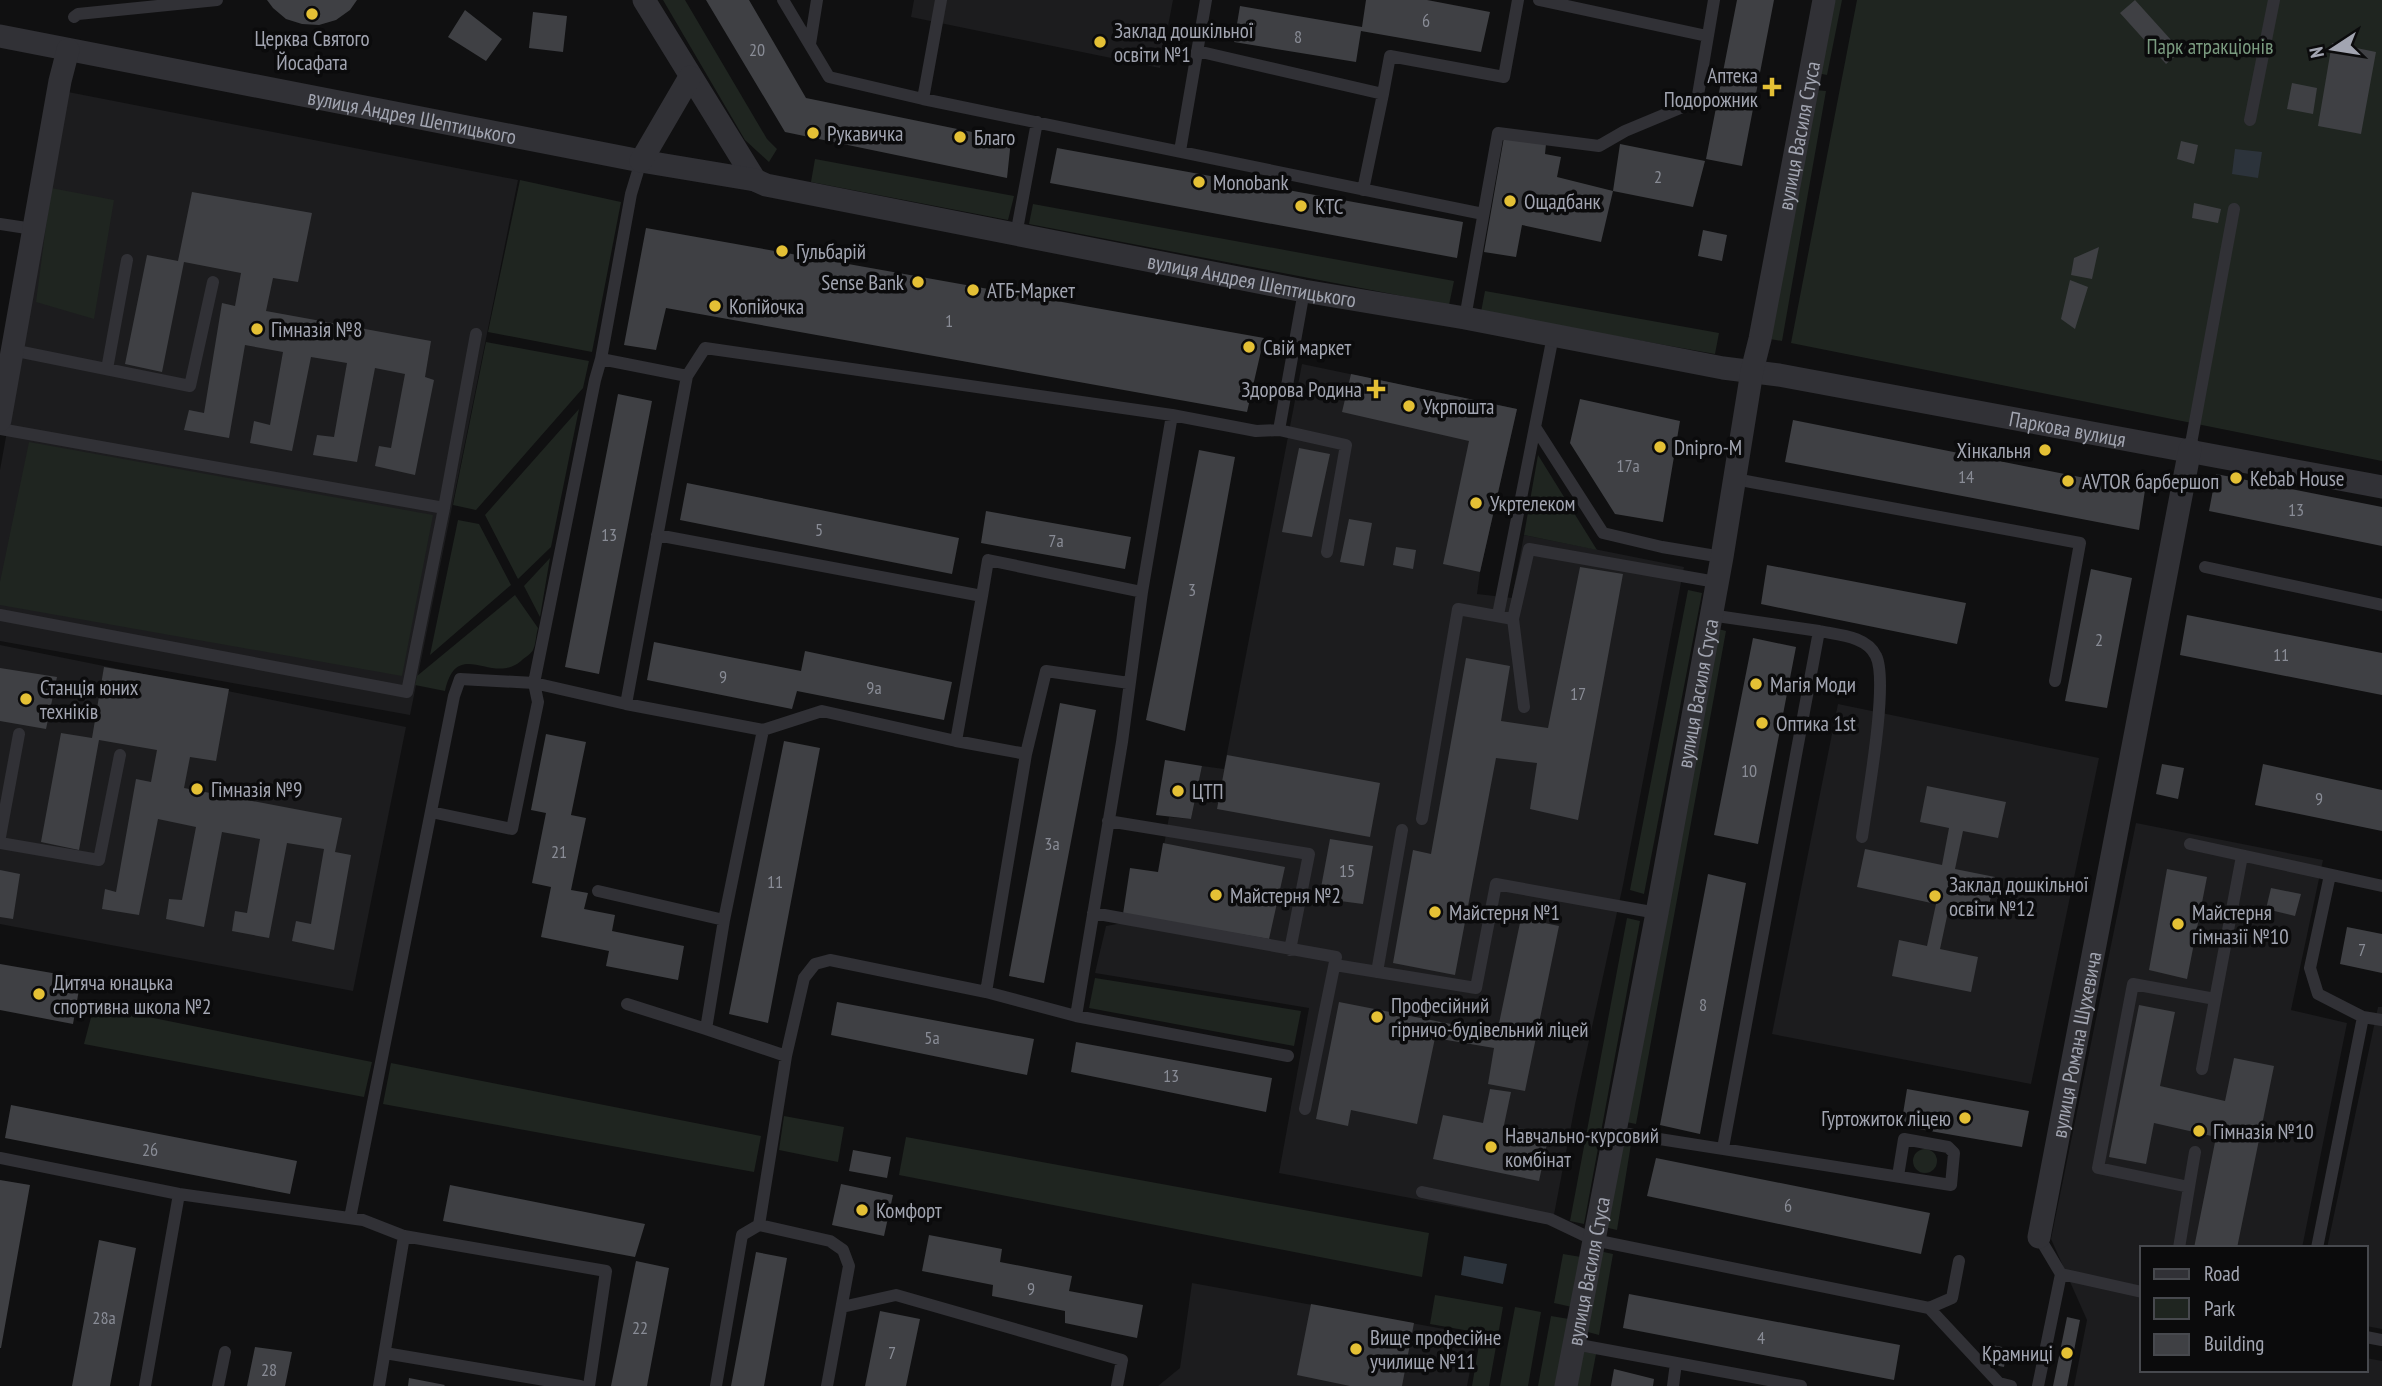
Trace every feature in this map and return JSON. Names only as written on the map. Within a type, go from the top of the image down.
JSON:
[{"type":"street","points":[[644,0],[755,180]]},
{"type":"street","name":"вулиця Василя Стуса","points":[[1566,1386],[1657,913],[1752,371],[1763,326],[1824,0]]},
{"type":"street","name":"вулиця Андрея Шептицького","points":[[0,36],[641,161],[755,180],[766,186],[1304,291],[1752,371]]},
{"type":"street","points":[[0,420],[60,81],[68,50]]},
{"type":"street","points":[[641,161],[690,76]]},
{"type":"street","name":"Паркова вулиця","points":[[1752,371],[2190,449],[2382,487]]},
{"type":"street","name":"вулиця Романа Шухевича","points":[[2039,1237],[2190,449]]},
{"type":"lane","points":[[74,17],[78,14],[217,0]]},
{"type":"lane","points":[[783,0],[829,77],[923,99],[1483,214]]},
{"type":"lane","points":[[810,44],[817,0]]},
{"type":"lane","points":[[923,99],[941,0]]},
{"type":"lane","points":[[1180,151],[1206,0]]},
{"type":"lane","points":[[1363,190],[1390,57],[1504,77],[1518,0]]},
{"type":"lane","points":[[1539,0],[1707,36]]},
{"type":"lane","points":[[1465,318],[1498,133],[1599,146],[1625,131],[1697,102],[1714,0]]},
{"type":"lane","points":[[2250,120],[2274,0]]},
{"type":"lane","points":[[1197,51],[1383,94]]},
{"type":"lane","points":[[1016,235],[1037,122]]},
{"type":"lane","points":[[431,812],[512,829],[538,702],[534,682],[601,359],[631,194],[641,161]]},
{"type":"lane","points":[[2190,449],[2234,209]]},
{"type":"lane","points":[[0,224],[33,229]]},
{"type":"lane","points":[[107,369],[127,260]]},
{"type":"lane","points":[[12,350],[190,386],[213,282]]},
{"type":"lane","points":[[1279,430],[1304,291]]},
{"type":"lane","points":[[0,615],[407,692],[476,334]]},
{"type":"lane","points":[[1498,615],[1553,336]]},
{"type":"lane","points":[[626,704],[687,376],[705,348],[1172,415],[1256,431],[1279,430],[1346,445],[1328,552]]},
{"type":"lane","points":[[601,359],[687,376]]},
{"type":"lane","points":[[1076,1016],[1122,742],[1142,592],[1172,415]]},
{"type":"lane","points":[[1535,427],[1603,533],[1721,557]]},
{"type":"lane","points":[[0,429],[444,508]]},
{"type":"lane","points":[[1735,479],[2080,543],[2055,681]]},
{"type":"lane","points":[[657,535],[982,596]]},
{"type":"lane","points":[[1524,707],[1513,619],[1529,549],[1716,582]]},
{"type":"lane","points":[[956,741],[988,560],[1142,592]]},
{"type":"lane","points":[[2205,567],[2382,605]]},
{"type":"lane","points":[[1422,819],[1458,609],[1513,619]]},
{"type":"lane","points":[[1710,615],[1819,631],[1862,641],[1876,655],[1882,683],[1862,836]]},
{"type":"lane","points":[[1723,1148],[1819,631]]},
{"type":"lane","points":[[986,992],[1026,754],[1046,671],[1129,683]]},
{"type":"lane","points":[[350,1218],[454,696],[460,679],[534,682],[626,704],[763,730],[822,711],[1026,754]]},
{"type":"lane","points":[[706,1029],[724,919],[763,730]]},
{"type":"lane","points":[[0,837],[19,734]]},
{"type":"lane","points":[[0,843],[99,860],[120,755]]},
{"type":"lane","points":[[1108,821],[1309,854],[1290,950]]},
{"type":"lane","points":[[1377,972],[1402,830]]},
{"type":"lane","points":[[2190,844],[2382,886]]},
{"type":"lane","points":[[2202,1069],[2242,856]]},
{"type":"lane","points":[[2330,874],[2311,968],[2318,994],[2363,1017],[2382,1020]]},
{"type":"lane","points":[[1335,965],[1476,988],[1496,884],[1657,913]]},
{"type":"lane","points":[[598,891],[724,919]]},
{"type":"lane","points":[[1093,913],[1336,957],[1306,1109]]},
{"type":"lane","points":[[759,1225],[786,1056],[804,978],[816,964],[830,960],[986,992],[1076,1016],[1288,1056]]},
{"type":"lane","points":[[2189,1187],[2098,1168],[2133,984],[2216,999]]},
{"type":"lane","points":[[627,1004],[786,1056]]},
{"type":"lane","points":[[2317,1246],[2363,1017]]},
{"type":"lane","points":[[1615,1132],[1951,1185],[1954,1153],[1948,1147],[1904,1139],[1898,1176]]},
{"type":"lane","points":[[2179,1246],[2195,1152]]},
{"type":"lane","points":[[0,1158],[179,1194],[363,1220],[404,1236],[606,1271],[589,1386]]},
{"type":"lane","points":[[1422,1192],[1550,1219],[1594,1240],[1929,1308],[1952,1298],[1959,1261]]},
{"type":"lane","points":[[145,1386],[179,1194]]},
{"type":"lane","points":[[716,1386],[742,1235],[759,1225],[830,1241],[843,1250],[849,1266],[827,1386]]},
{"type":"lane","points":[[379,1386],[404,1236]]},
{"type":"lane","name":"вулиця Романа Шухевича","points":[[2039,1237],[2062,1274]]},
{"type":"lane","points":[[2038,1386],[2062,1274],[2140,1292]]},
{"type":"lane","points":[[842,1307],[896,1295],[1122,1360],[1118,1385]]},
{"type":"lane","points":[[1929,1308],[1999,1383],[2011,1386]]},
{"type":"lane","points":[[1574,1344],[1801,1386]]},
{"type":"lane","points":[[218,1386],[225,1352]]},
{"type":"lane","points":[[386,1353],[580,1386]]},
{"type":"lane","points":[[1673,1386],[1676,1363]]},
{"type":"shaded area","name":"Заклад дошкільної освіти №1","points":[[914,0],[1173,0],[1160,68],[911,17]]},
{"type":"shaded area","name":"Гімназія №8","points":[[68,92],[518,180],[410,715],[0,641],[0,470]]},
{"type":"shaded area","points":[[2235,149],[2262,152],[2258,178],[2232,174]]},
{"type":"shaded area","points":[[1302,364],[1517,409],[1477,594],[1512,598],[1524,535],[1684,567],[1623,885],[1552,1225],[1279,1173],[1309,1008],[1095,973],[1106,926],[1151,918],[1169,817],[1191,819],[1202,766],[1224,769]]},
{"type":"shaded area","name":"Гімназія №9","points":[[0,645],[406,727],[353,991],[0,924]]},
{"type":"shaded area","name":"Заклад дошкільної освіти №12","points":[[1838,704],[2099,758],[2031,1084],[1772,1034]]},
{"type":"shaded area","name":"Гімназія №10","points":[[2136,823],[2323,860],[2291,1010],[2347,1023],[2302,1246],[2140,1246],[2140,1372],[2368,1372],[2368,1358],[2382,1361],[2382,1386],[2074,1386],[2087,1320],[2051,1239]]},
{"type":"shaded area","points":[[2378,1007],[2382,1007],[2382,1329],[2368,1326],[2368,1246],[2327,1246]]},
{"type":"shaded area","points":[[1464,1256],[1507,1264],[1503,1284],[1461,1275]]},
{"type":"shaded area","points":[[1192,1283],[1477,1335],[1467,1386],[1158,1386],[1180,1368]]},
{"type":"green space","points":[[663,0],[685,0],[767,139],[777,149],[769,162],[745,140]]},
{"type":"green space","points":[[1831,0],[1842,0],[1827,75],[1817,73]]},
{"type":"green space","name":"Парк атракціонів","points":[[1857,0],[2382,0],[2382,461],[1791,343]]},
{"type":"green space","points":[[1814,90],[1826,91],[1782,341],[1770,339]]},
{"type":"green space","points":[[815,159],[1014,196],[1008,220],[811,182]]},
{"type":"green space","points":[[520,180],[621,202],[592,352],[488,332]]},
{"type":"green space","points":[[51,188],[114,200],[94,319],[36,302]]},
{"type":"green space","points":[[1033,204],[1454,281],[1449,305],[1029,224]]},
{"type":"green space","points":[[1485,291],[1719,333],[1715,354],[1481,312]]},
{"type":"green space","points":[[486,342],[589,361],[583,388],[476,510],[453,505]]},
{"type":"green space","points":[[579,409],[551,547],[518,579],[485,515]]},
{"type":"green space","points":[[29,442],[433,515],[402,676],[0,605],[0,582]]},
{"type":"green space","points":[[1538,455],[1597,550],[1524,535]]},
{"type":"green space","points":[[458,520],[479,524],[511,585],[430,655]]},
{"type":"green space","points":[[550,558],[540,617],[524,586]]},
{"type":"green space","points":[[1688,590],[1702,593],[1644,894],[1630,890]]},
{"type":"green space","points":[[515,595],[538,628],[534,648],[529,654],[510,667],[467,664],[458,667],[451,675],[445,691],[415,685],[417,676]]},
{"type":"green space","points":[[1718,629],[1726,631],[1636,1124],[1626,1122]]},
{"type":"green space","points":[[1627,918],[1640,921],[1584,1224],[1570,1221]]},
{"type":"green space","points":[[1095,978],[1301,1011],[1294,1046],[1089,1008]]},
{"type":"green space","points":[[94,1006],[372,1062],[364,1097],[84,1044]]},
{"type":"green space","points":[[391,1063],[761,1136],[754,1172],[383,1104]]},
{"type":"green space","points":[[784,1116],[844,1127],[838,1162],[779,1150]]},
{"type":"green space","points":[[906,1137],[1429,1233],[1422,1277],[899,1175]]},
{"type":"green space","points":[[1619,1142],[1631,1144],[1617,1230],[1604,1227]]},
{"type":"green space","points":[[1925,1149],[1934,1152],[1937,1161],[1934,1170],[1925,1173],[1916,1170],[1913,1161],[1916,1152]]},
{"type":"green space","points":[[1599,1251],[1613,1254],[1599,1335],[1584,1331]]},
{"type":"green space","points":[[1563,1254],[1581,1257],[1572,1307],[1554,1303]]},
{"type":"green space","points":[[1435,1295],[1503,1307],[1489,1386],[1472,1386],[1481,1333],[1430,1324]]},
{"type":"green space","points":[[1515,1307],[1541,1312],[1528,1386],[1500,1386]]},
{"type":"green space","points":[[1551,1316],[1569,1319],[1556,1386],[1538,1386]]},
{"type":"green space","points":[[1579,1351],[1596,1354],[1590,1386],[1572,1386]]},
{"type":"building","name":"Церква Святого Йосафата","points":[[267,0],[357,0],[350,10],[336,20],[319,25],[286,19]]},
{"type":"building","points":[[706,0],[749,0],[806,98],[1011,140],[1007,178],[785,132]]},
{"type":"building","points":[[1366,0],[1427,0],[1490,12],[1481,52],[1361,31],[1356,62],[1234,42],[1240,6],[1362,27]]},
{"type":"building","points":[[1737,0],[1774,0],[1742,166],[1706,159]]},
{"type":"building","points":[[2135,0],[2181,51],[2166,64],[2120,13]]},
{"type":"building","points":[[465,10],[502,39],[486,61],[448,37]]},
{"type":"building","points":[[533,12],[567,16],[563,52],[529,48]]},
{"type":"building","points":[[2332,43],[2376,52],[2361,134],[2318,126]]},
{"type":"building","points":[[2292,83],[2317,88],[2313,114],[2287,109]]},
{"type":"building","points":[[1504,137],[1546,144],[1545,154],[1561,157],[1557,177],[1613,191],[1601,242],[1522,225],[1516,257],[1484,252]]},
{"type":"building","points":[[2181,141],[2198,145],[2194,164],[2177,159]]},
{"type":"building","points":[[1620,144],[1705,161],[1693,207],[1613,191]]},
{"type":"building","points":[[1057,148],[1463,222],[1457,258],[1050,183]]},
{"type":"building","points":[[192,192],[312,213],[298,282],[273,278],[266,311],[431,341],[425,377],[434,380],[415,475],[375,466],[379,446],[391,448],[405,374],[375,368],[357,462],[313,455],[317,435],[334,437],[347,363],[311,357],[292,451],[250,443],[254,421],[270,425],[283,352],[245,345],[229,438],[184,430],[189,410],[204,413],[222,303],[235,306],[241,273],[184,262],[162,372],[125,364],[147,255],[178,261]]},
{"type":"building","points":[[2194,203],[2221,209],[2218,223],[2192,218]]},
{"type":"building","points":[[646,228],[1264,338],[1247,412],[666,308],[656,350],[624,345]]},
{"type":"building","points":[[1703,230],[1727,235],[1722,261],[1698,256]]},
{"type":"building","points":[[2099,247],[2092,279],[2071,275],[2074,258]]},
{"type":"building","points":[[2070,280],[2088,287],[2075,329],[2061,319]]},
{"type":"building","points":[[1351,374],[1517,409],[1480,572],[1443,564],[1469,441],[1342,412]]},
{"type":"building","points":[[618,394],[652,401],[599,674],[565,667]]},
{"type":"building","points":[[1580,399],[1680,421],[1663,522],[1615,514],[1570,443]]},
{"type":"building","points":[[1793,420],[2145,490],[2139,530],[1785,462]]},
{"type":"building","points":[[1299,448],[1330,454],[1312,537],[1282,532]]},
{"type":"building","points":[[1199,450],[1235,457],[1185,731],[1146,720]]},
{"type":"building","points":[[2216,474],[2382,507],[2382,546],[2209,511]]},
{"type":"building","points":[[687,483],[959,538],[952,574],[680,520]]},
{"type":"building","points":[[986,511],[1131,537],[1125,569],[981,543]]},
{"type":"building","points":[[1349,519],[1372,523],[1364,566],[1340,562]]},
{"type":"building","points":[[1396,547],[1416,550],[1413,569],[1393,565]]},
{"type":"building","points":[[1767,565],[1966,603],[1957,644],[1761,604]]},
{"type":"building","points":[[1580,567],[1623,574],[1578,820],[1530,809],[1537,763],[1496,758],[1455,975],[1393,963],[1413,850],[1431,854],[1466,658],[1510,666],[1501,721],[1548,728]]},
{"type":"building","points":[[2091,569],[2132,578],[2107,708],[2065,701]]},
{"type":"building","points":[[2187,615],[2382,653],[2382,695],[2180,655]]},
{"type":"building","points":[[1753,638],[1796,647],[1758,844],[1714,835]]},
{"type":"building","points":[[654,642],[801,671],[805,651],[952,682],[944,720],[797,691],[792,709],[647,680]]},
{"type":"building","points":[[104,667],[229,689],[216,761],[190,757],[184,788],[342,818],[335,852],[351,855],[334,950],[292,941],[296,921],[311,924],[324,849],[287,843],[269,938],[232,931],[235,911],[247,913],[260,839],[222,832],[204,927],[166,919],[169,899],[182,900],[196,827],[158,819],[139,915],[102,909],[105,889],[116,892],[136,779],[151,782],[157,750],[99,740],[79,850],[41,842],[61,733],[92,738]]},
{"type":"building","name":"Станція юних техніків","points":[[0,668],[57,677],[46,729],[0,721]]},
{"type":"building","points":[[1060,703],[1096,710],[1044,983],[1009,976]]},
{"type":"building","points":[[546,734],[586,742],[571,815],[586,818],[571,890],[588,893],[584,909],[615,915],[612,931],[684,946],[678,980],[606,966],[609,951],[541,937],[551,887],[532,883],[546,813],[531,810]]},
{"type":"building","points":[[784,741],[820,748],[768,1023],[729,1014]]},
{"type":"building","points":[[1227,755],[1380,783],[1370,837],[1217,809]]},
{"type":"building","name":"ЦТП","points":[[1165,760],[1202,766],[1191,819],[1156,815]]},
{"type":"building","points":[[2162,764],[2184,768],[2178,799],[2156,794]]},
{"type":"building","points":[[2263,764],[2382,790],[2382,831],[2255,805]]},
{"type":"building","name":"Заклад дошкільної освіти №12","points":[[1927,786],[2006,802],[1998,838],[1963,831],[1955,869],[1995,877],[1987,915],[1949,907],[1940,949],[1978,957],[1971,992],[1892,976],[1899,940],[1927,946],[1936,904],[1857,887],[1865,849],[1942,865],[1949,828],[1920,822]]},
{"type":"building","points":[[1330,839],[1373,846],[1363,904],[1340,901],[1320,893]]},
{"type":"building","name":"Майстерня №2","points":[[1163,843],[1285,867],[1269,939],[1123,914],[1130,868],[1158,872]]},
{"type":"building","name":"Майстерня гімназії №10","points":[[2167,869],[2207,877],[2187,979],[2149,970]]},
{"type":"building","points":[[0,870],[20,874],[13,919],[0,917]]},
{"type":"building","points":[[1708,874],[1746,883],[1700,1134],[1660,1125]]},
{"type":"building","points":[[2271,888],[2301,894],[2295,916],[2266,909]]},
{"type":"building","name":"Професійний гірничо-будівельний ліцей","points":[[1521,918],[1559,926],[1525,1091],[1488,1084],[1494,1048],[1435,1038],[1417,1124],[1351,1110],[1348,1126],[1316,1119],[1339,1002],[1497,1033]]},
{"type":"building","points":[[2347,927],[2382,934],[2382,973],[2340,964]]},
{"type":"building","name":"Дитяча юнацька спортивна школа №2","points":[[0,964],[81,978],[73,1024],[0,1010]]},
{"type":"building","points":[[837,1002],[1034,1039],[1027,1075],[831,1035]]},
{"type":"building","points":[[2139,1005],[2175,1012],[2160,1086],[2225,1101],[2234,1058],[2274,1066],[2237,1246],[2194,1246],[2216,1137],[2154,1123],[2146,1164],[2109,1157]]},
{"type":"building","points":[[1076,1042],[1272,1078],[1266,1112],[1071,1072]]},
{"type":"building","name":"Навчально-курсовий комбінат","points":[[1490,1089],[1511,1092],[1504,1125],[1549,1134],[1539,1181],[1433,1159],[1443,1115],[1483,1123]]},
{"type":"building","name":"Гуртожиток ліцею","points":[[1907,1089],[2029,1111],[2022,1147],[1901,1126]]},
{"type":"building","points":[[11,1105],[297,1161],[290,1194],[5,1138]]},
{"type":"building","points":[[853,1150],[891,1157],[887,1178],[849,1171]]},
{"type":"building","points":[[1656,1158],[1930,1213],[1921,1254],[1647,1196]]},
{"type":"building","points":[[0,1180],[30,1185],[1,1348],[0,1348]]},
{"type":"building","name":"Комфорт","points":[[841,1184],[893,1195],[884,1236],[832,1225]]},
{"type":"building","points":[[450,1185],[645,1224],[635,1257],[443,1221]]},
{"type":"building","points":[[929,1235],[1002,1249],[1000,1262],[1072,1276],[1069,1291],[1143,1305],[1137,1338],[1065,1323],[1065,1311],[992,1296],[993,1285],[922,1271]]},
{"type":"building","points":[[99,1240],[136,1248],[110,1386],[72,1386]]},
{"type":"building","points":[[756,1252],[787,1258],[764,1386],[731,1386]]},
{"type":"building","points":[[636,1261],[669,1268],[647,1386],[611,1386]]},
{"type":"building","points":[[1629,1294],[1900,1345],[1894,1380],[1623,1328]]},
{"type":"building","name":"Вище професійне училище №11","points":[[1311,1304],[1414,1323],[1402,1386],[1350,1386],[1297,1375]]},
{"type":"building","points":[[880,1311],[920,1319],[906,1386],[865,1386]]},
{"type":"building","name":"Крамниці","points":[[2067,1317],[2080,1320],[2067,1386],[2053,1386]]},
{"type":"building","points":[[1992,1345],[2007,1348],[2004,1367],[1989,1364]]},
{"type":"building","points":[[255,1347],[292,1352],[285,1386],[247,1386]]},
{"type":"building","points":[[1614,1369],[1654,1379],[1653,1386],[1611,1386]]},
{"type":"building","points":[[409,1378],[445,1385],[408,1386]]},
{"type":"place","name":"Церква Святого Йосафата","points":[[312,14]]},
{"type":"place","name":"Заклад дошкільної освіти №1","points":[[1100,42]]},
{"type":"place","name":"Аптека Подорожник","points":[[1772,87]]},
{"type":"place","name":"Рукавичка","points":[[813,133]]},
{"type":"place","name":"Благо","points":[[960,137]]},
{"type":"place","name":"Monobank","points":[[1199,182]]},
{"type":"place","name":"Ощадбанк","points":[[1510,201]]},
{"type":"place","name":"КТС","points":[[1301,206]]},
{"type":"place","name":"Гульбарій","points":[[782,251]]},
{"type":"place","name":"Sense Bank","points":[[918,282]]},
{"type":"place","name":"АТБ-Маркет","points":[[973,290]]},
{"type":"place","name":"Копійочка","points":[[715,306]]},
{"type":"place","name":"Гімназія №8","points":[[257,329]]},
{"type":"place","name":"Свій маркет","points":[[1249,347]]},
{"type":"place","name":"Здорова Родина","points":[[1376,389]]},
{"type":"place","name":"Укрпошта","points":[[1409,406]]},
{"type":"place","name":"Dnipro-M","points":[[1660,447]]},
{"type":"place","name":"Хінкальня","points":[[2045,450]]},
{"type":"place","name":"Kebab House","points":[[2236,478]]},
{"type":"place","name":"AVTOR барбершоп","points":[[2068,481]]},
{"type":"place","name":"Укртелеком","points":[[1476,503]]},
{"type":"place","name":"Магія Моди","points":[[1756,684]]},
{"type":"place","name":"Станція юних техніків","points":[[26,699]]},
{"type":"place","name":"Оптика 1st","points":[[1762,723]]},
{"type":"place","name":"Гімназія №9","points":[[197,789]]},
{"type":"place","name":"ЦТП","points":[[1178,791]]},
{"type":"place","name":"Майстерня №2","points":[[1216,895]]},
{"type":"place","name":"Заклад дошкільної освіти №12","points":[[1935,896]]},
{"type":"place","name":"Майстерня №1","points":[[1435,912]]},
{"type":"place","name":"Майстерня гімназії №10","points":[[2178,924]]},
{"type":"place","name":"Дитяча юнацька спортивна школа №2","points":[[39,994]]},
{"type":"place","name":"Професійний гірничо-будівельний ліцей","points":[[1377,1017]]},
{"type":"place","name":"Гуртожиток ліцею","points":[[1965,1118]]},
{"type":"place","name":"Гімназія №10","points":[[2199,1131]]},
{"type":"place","name":"Навчально-курсовий комбінат","points":[[1491,1147]]},
{"type":"place","name":"Комфорт","points":[[862,1210]]},
{"type":"place","name":"Вище професійне училище №11","points":[[1356,1349]]},
{"type":"place","name":"Крамниці","points":[[2067,1353]]}]
